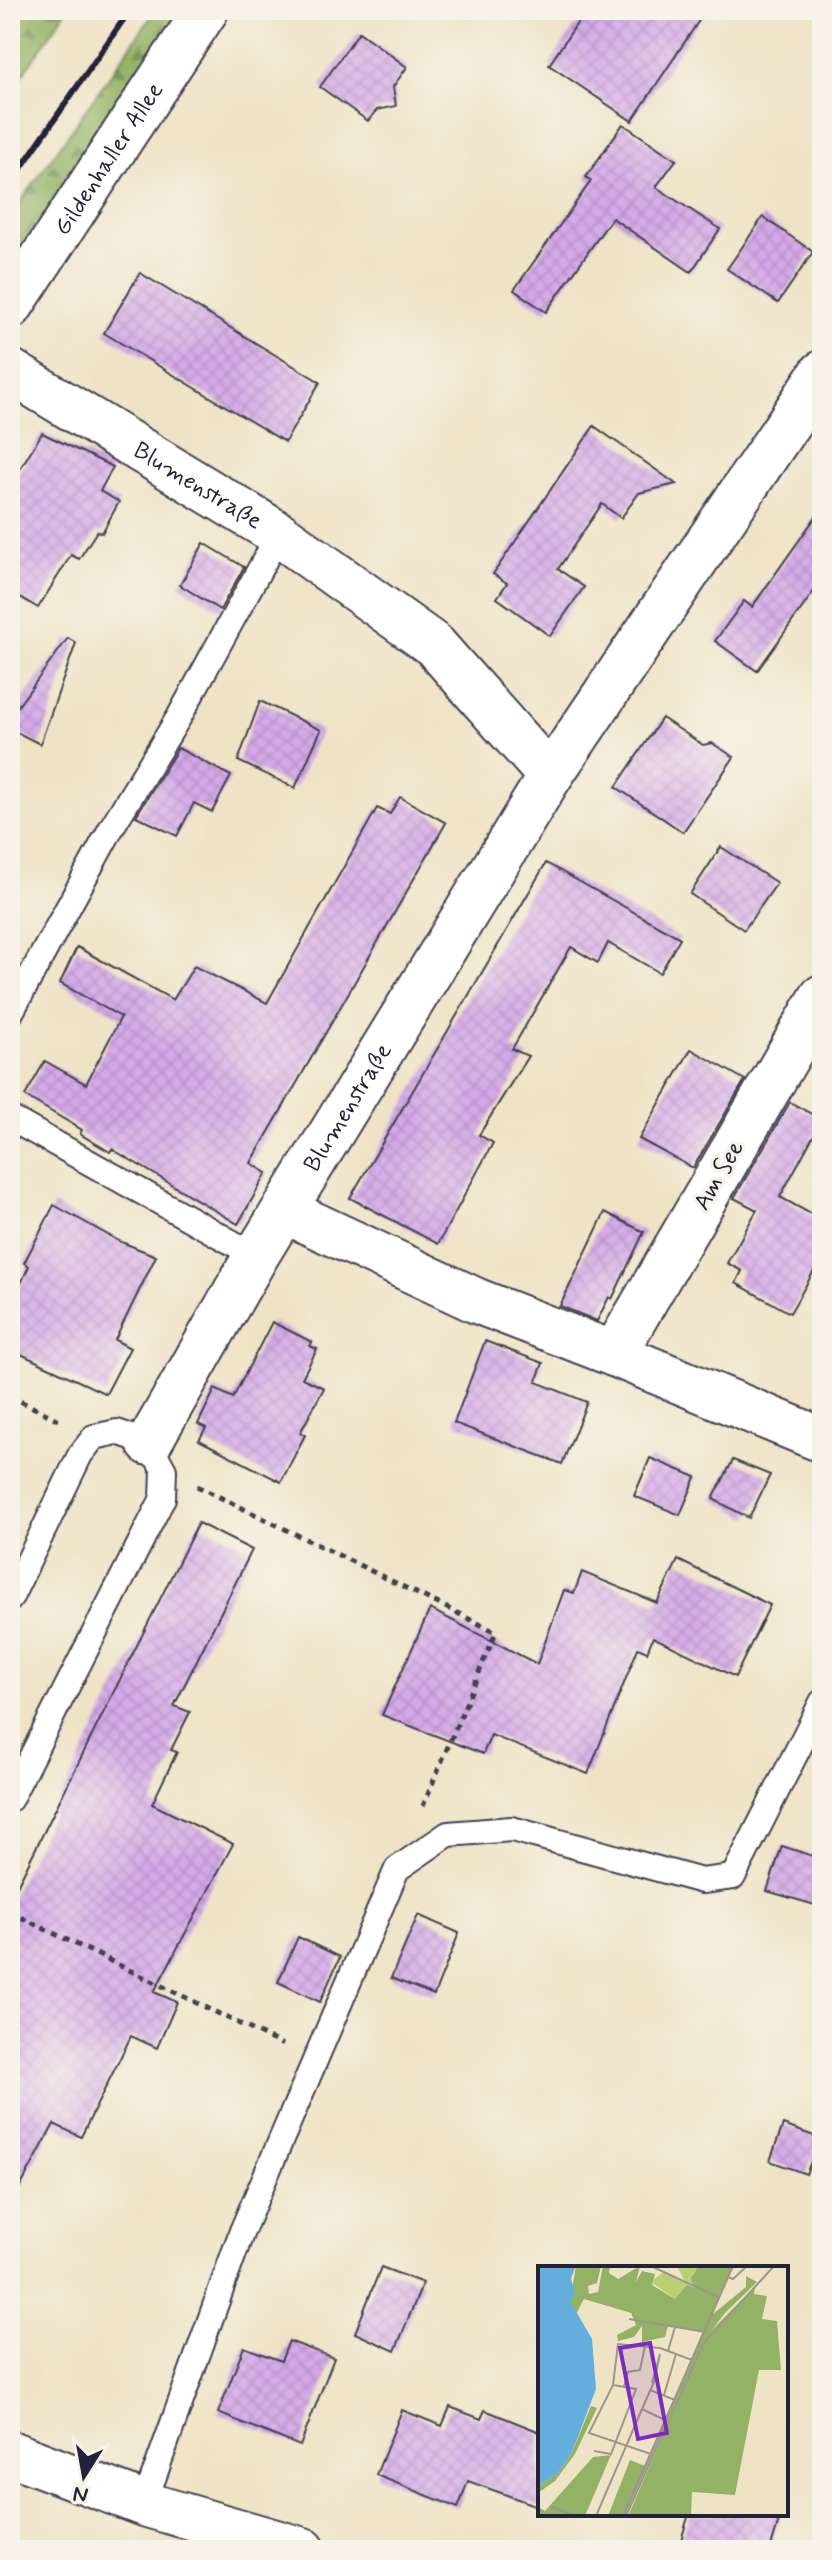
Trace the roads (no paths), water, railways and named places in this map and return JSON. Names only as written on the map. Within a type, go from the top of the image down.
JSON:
[{"type":"street","name":"Gildenhaller Allee","points":[[10,307],[206,10]]},
{"type":"street","name":"Blumenstraße","points":[[10,371],[279,534],[434,645],[550,776]]},
{"type":"street","name":"Blumenstraße","points":[[156,1456],[256,1256],[550,776],[822,373]]},
{"type":"street","name":"Am See","points":[[614,1354],[822,997]]},
{"type":"street","points":[[285,1211],[477,1301],[822,1440]]},
{"type":"street","points":[[10,2453],[144,2504],[303,2550]]},
{"type":"lane","points":[[10,1014],[113,825],[179,717],[279,534]]},
{"type":"lane","points":[[10,1118],[256,1256]]},
{"type":"lane","points":[[10,1599],[80,1455],[94,1437],[117,1432],[156,1456]]},
{"type":"lane","name":"Blumenstraße","points":[[10,1799],[163,1498],[156,1456]]},
{"type":"lane","points":[[144,2504],[242,2231],[397,1869],[448,1834],[512,1829],[702,1881],[733,1877],[822,1702]]},
{"type":"railway","points":[[10,184],[130,10]]}]
